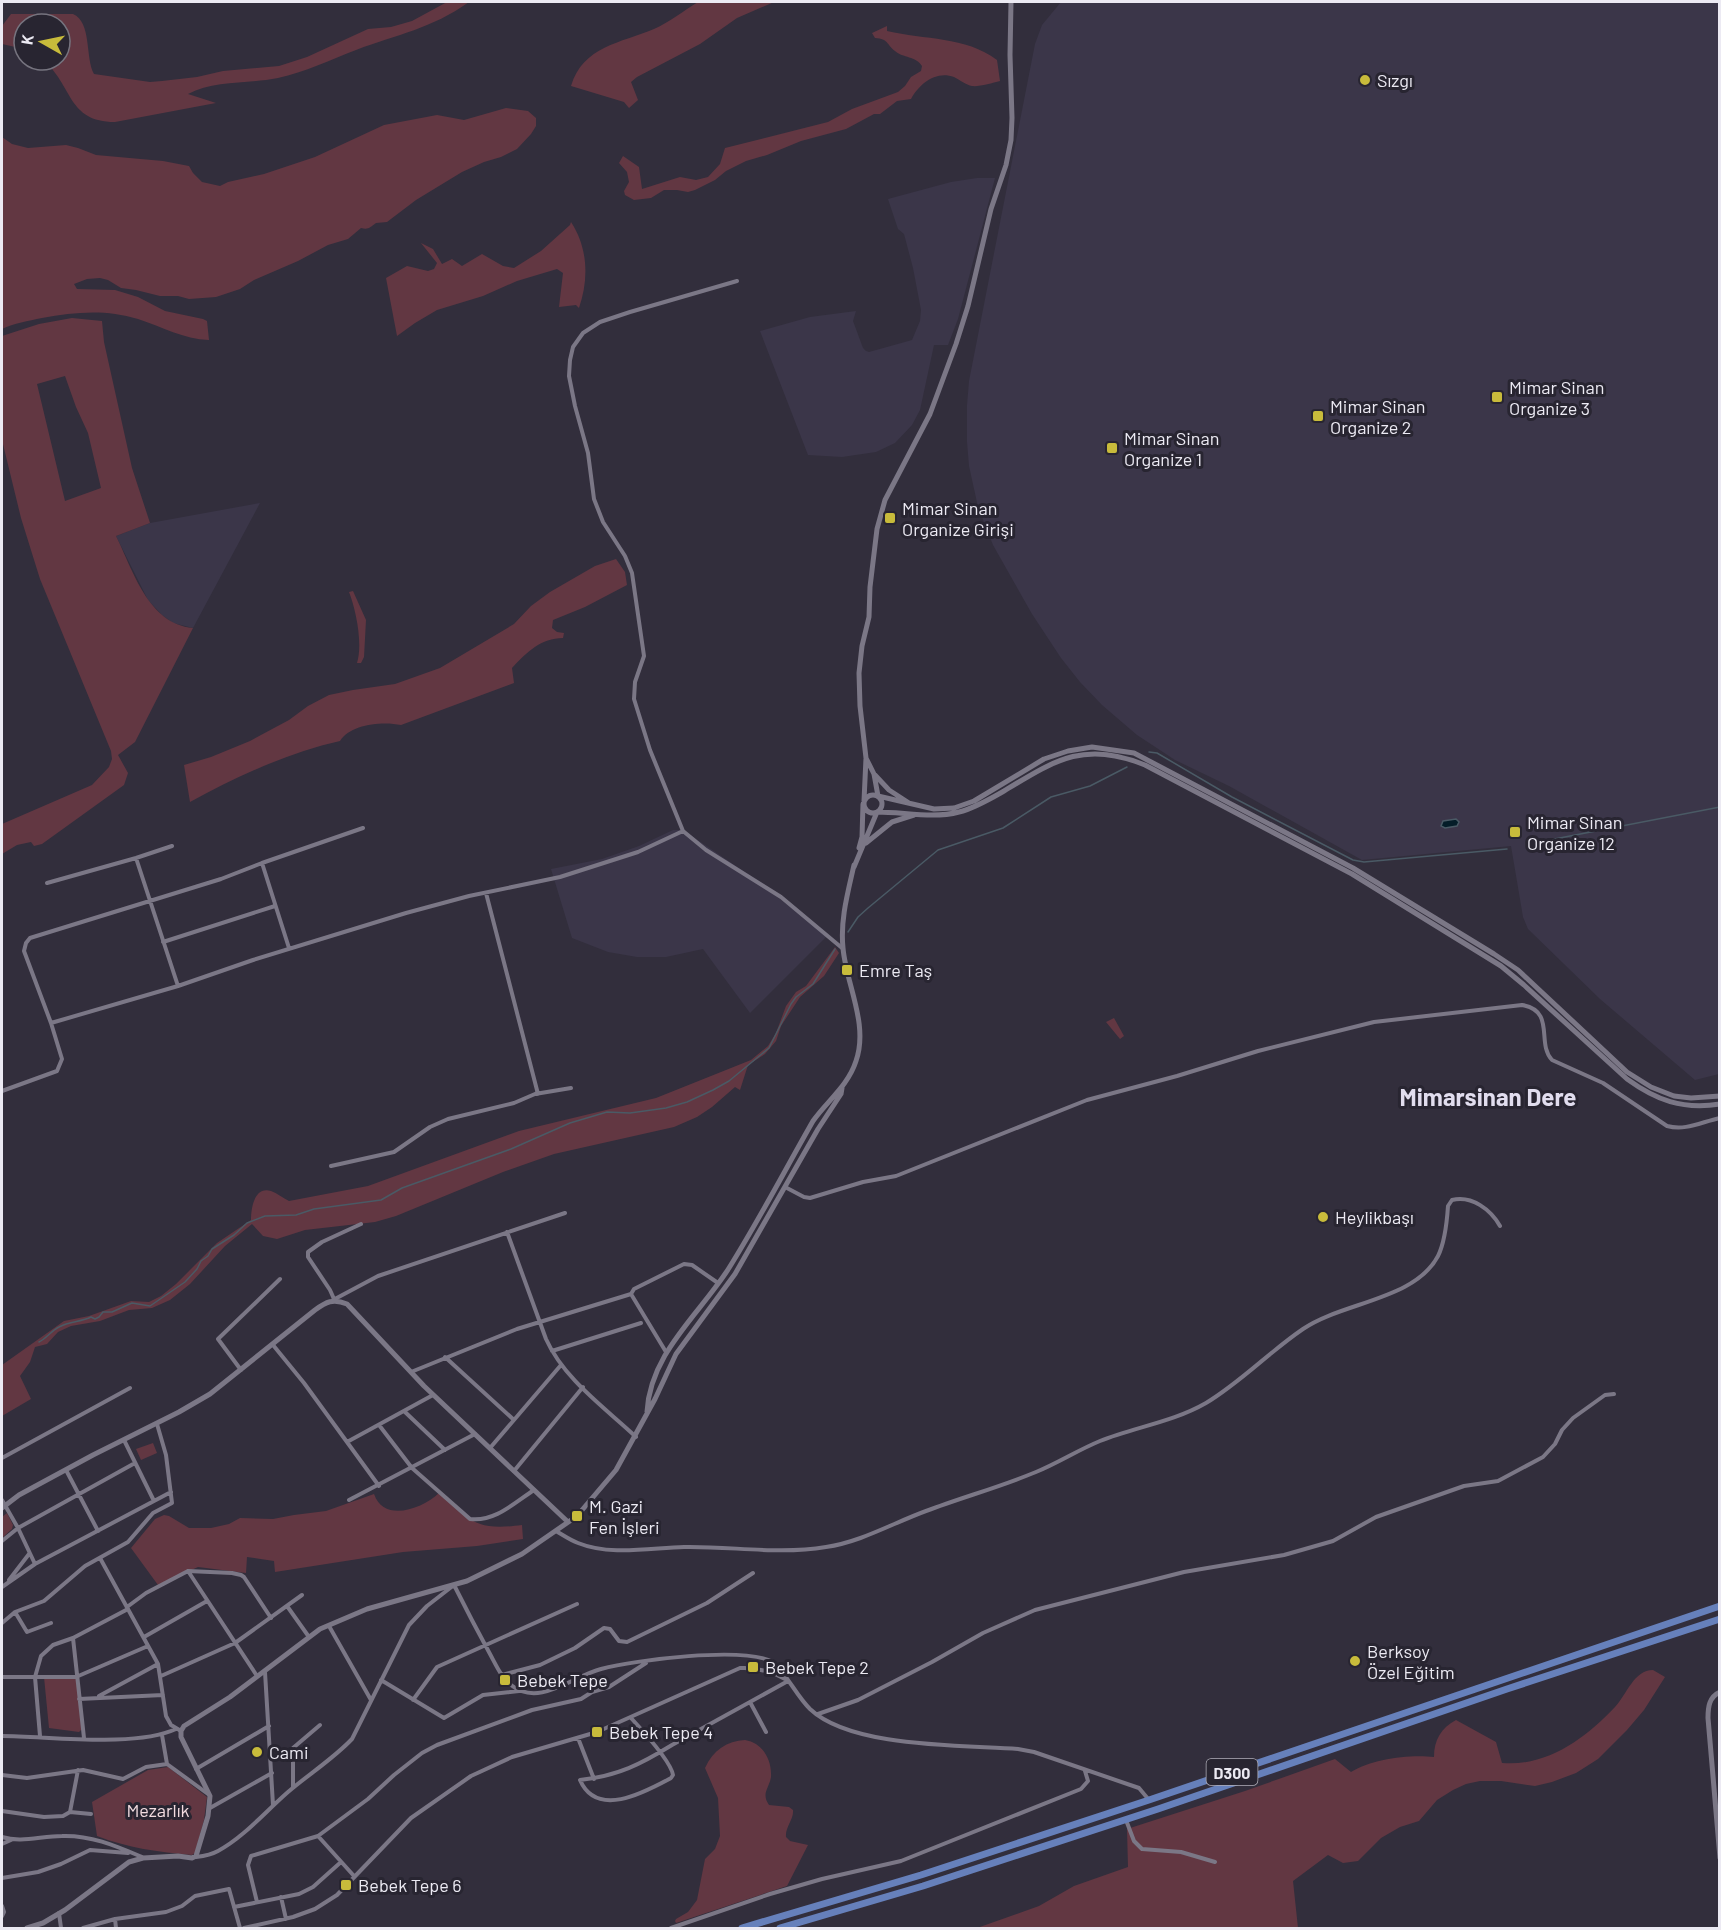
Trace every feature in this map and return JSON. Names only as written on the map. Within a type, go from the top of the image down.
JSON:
[{"type":"highway","name":"D300","points":[[742,1929],[921,1875],[1149,1800],[1719,1604]]},
{"type":"highway","name":"D300","points":[[780,1929],[923,1886],[1126,1820],[1506,1689],[1719,1619]]},
{"type":"highway","points":[[1655,1641],[1719,1624]]},
{"type":"street","points":[[2,1736],[126,1739],[162,1735],[178,1730],[230,1697],[309,1637],[329,1626],[367,1609],[467,1581],[522,1554],[578,1516],[616,1470],[636,1437],[676,1354],[735,1274],[841,1094],[856,1061],[860,1042],[857,1013],[843,949],[842,928],[862,837],[866,758],[860,706],[860,673],[862,646],[869,617],[877,529],[885,501],[930,414],[956,344],[991,209],[1006,165],[1012,118],[1011,2]]},
{"type":"street","points":[[737,281],[600,322],[583,333],[573,347],[569,376],[588,453],[594,499],[603,522],[626,556],[632,573],[644,656],[635,682],[634,699],[650,750],[684,831],[706,850],[781,897],[843,949]]},
{"type":"street","points":[[863,803],[869,795],[913,806],[934,809],[954,808],[974,801],[1044,759],[1068,751],[1092,747],[1134,753],[1353,868],[1494,954],[1518,970],[1628,1071],[1651,1088],[1691,1098],[1719,1096]]},
{"type":"street","points":[[863,803],[868,812],[940,815],[958,813],[975,807],[1049,764],[1068,757],[1109,754],[1129,758],[1352,874],[1501,966],[1643,1091],[1678,1104],[1702,1106],[1719,1104]]},
{"type":"street","points":[[854,867],[882,804],[878,796],[874,774],[866,758]]},
{"type":"street","points":[[874,774],[889,790],[913,806]]},
{"type":"street","points":[[863,846],[892,822],[919,814]]},
{"type":"street","points":[[2,1090],[54,1073],[60,1067],[62,1059],[25,954],[24,947],[28,940],[221,879],[363,828]]},
{"type":"street","points":[[51,1023],[177,986],[289,948],[406,913],[560,877],[638,852],[684,831]]},
{"type":"street","points":[[47,883],[172,846]]},
{"type":"street","points":[[136,858],[177,986]]},
{"type":"street","points":[[262,863],[289,948]]},
{"type":"street","points":[[486,893],[538,1094]]},
{"type":"street","points":[[163,942],[275,906]]},
{"type":"street","points":[[785,1187],[810,1198],[863,1182],[896,1176],[1087,1100],[1316,1036],[1374,1022],[1522,1005],[1530,1006],[1544,1023],[1546,1054],[1552,1060],[1603,1083],[1667,1126],[1677,1129],[1687,1128],[1719,1118]]},
{"type":"street","points":[[331,1166],[394,1152],[430,1127],[448,1119],[514,1103],[538,1094],[571,1088]]},
{"type":"street","points":[[646,1413],[651,1386],[661,1360],[718,1283],[813,1121],[825,1104],[842,1088]]},
{"type":"street","points":[[556,1531],[577,1543],[601,1550],[721,1547],[800,1550],[847,1542],[1038,1471],[1072,1453],[1106,1439],[1174,1417],[1204,1404],[1239,1381],[1304,1329],[1332,1313],[1389,1294],[1417,1280],[1430,1268],[1440,1253],[1448,1206],[1452,1200],[1470,1201],[1482,1206],[1493,1214],[1500,1226]]},
{"type":"street","points":[[35,1564],[18,1528],[3,1504],[210,1394],[326,1302],[378,1276],[565,1213]]},
{"type":"street","points":[[333,1300],[330,1290],[308,1257],[308,1252],[322,1242],[361,1224]]},
{"type":"street","points":[[507,1232],[539,1322],[552,1351],[561,1365],[636,1437]]},
{"type":"street","points":[[411,1371],[539,1322],[631,1294],[634,1289],[685,1263],[692,1264],[718,1283]]},
{"type":"street","points":[[241,1371],[218,1339],[280,1279]]},
{"type":"street","points":[[631,1294],[667,1353]]},
{"type":"street","points":[[333,1300],[347,1304],[434,1395],[568,1522]]},
{"type":"street","points":[[552,1351],[641,1323]]},
{"type":"street","points":[[273,1345],[379,1486]]},
{"type":"street","points":[[445,1357],[514,1420]]},
{"type":"street","points":[[490,1448],[561,1365]]},
{"type":"street","points":[[514,1471],[583,1387]]},
{"type":"street","points":[[2,1458],[129,1388]]},
{"type":"street","points":[[817,1714],[867,1695],[983,1633],[1035,1610],[1184,1572],[1284,1555],[1333,1541],[1385,1513],[1464,1486],[1498,1480],[1543,1457],[1573,1418],[1605,1395],[1614,1394]]},
{"type":"street","points":[[347,1442],[434,1395]]},
{"type":"street","points":[[405,1412],[445,1450]]},
{"type":"street","points":[[2,1623],[15,1612],[44,1601],[85,1566],[128,1542],[153,1513],[172,1503],[166,1455],[157,1423]]},
{"type":"street","points":[[379,1425],[411,1468],[470,1519],[482,1521],[496,1515],[534,1490]]},
{"type":"street","points":[[349,1500],[475,1434]]},
{"type":"street","points":[[124,1439],[154,1501]]},
{"type":"street","points":[[2,1541],[18,1528],[135,1463]]},
{"type":"street","points":[[66,1470],[98,1531]]},
{"type":"street","points":[[4,1586],[35,1564],[171,1492]]},
{"type":"street","points":[[4,1586],[29,1554]]},
{"type":"street","points":[[100,1558],[158,1664],[166,1716],[178,1730],[210,1796],[210,1808],[195,1857]]},
{"type":"street","points":[[40,1736],[35,1677],[41,1656],[53,1645],[73,1638],[128,1608],[146,1593],[188,1571],[199,1570],[241,1575],[271,1618]]},
{"type":"street","points":[[188,1571],[257,1676]]},
{"type":"street","points":[[502,1675],[540,1665],[575,1648],[604,1628],[610,1629],[619,1641],[627,1642],[707,1603],[753,1574]]},
{"type":"street","points":[[454,1586],[502,1675],[512,1686],[520,1690]]},
{"type":"street","points":[[27,1929],[43,1923],[87,1896],[129,1862],[143,1858],[208,1856],[219,1851],[251,1826],[293,1788],[338,1754],[352,1739],[409,1625],[428,1606],[454,1586]]},
{"type":"street","points":[[160,1676],[235,1643],[302,1596]]},
{"type":"street","points":[[144,1637],[207,1601]]},
{"type":"street","points":[[413,1700],[438,1667],[577,1604]]},
{"type":"street","points":[[287,1606],[309,1637]]},
{"type":"street","points":[[15,1612],[27,1632],[51,1623]]},
{"type":"street","points":[[329,1626],[371,1701]]},
{"type":"street","points":[[73,1638],[84,1738]]},
{"type":"street","points":[[2,1677],[76,1677],[148,1646]]},
{"type":"street","points":[[381,1680],[444,1718],[483,1695],[520,1690],[543,1692],[602,1669],[698,1656],[751,1655],[773,1662],[809,1708],[828,1723],[912,1743],[1018,1749],[1034,1752],[1138,1788],[1149,1800]]},
{"type":"street","points":[[257,1902],[248,1864],[250,1858],[318,1836],[368,1799],[422,1753],[437,1745],[532,1710],[581,1699],[609,1686],[650,1661]]},
{"type":"street","points":[[95,1697],[158,1664]]},
{"type":"street","points":[[83,1929],[115,1919],[166,1912],[182,1906],[195,1896],[229,1889],[242,1929],[286,1919],[315,1909],[337,1894],[411,1818],[471,1776],[512,1757],[578,1738],[632,1718],[740,1668],[753,1667],[774,1673],[788,1681]]},
{"type":"street","points":[[264,1670],[273,1806]]},
{"type":"street","points":[[632,1718],[660,1753],[673,1770],[673,1775],[647,1791],[625,1798],[596,1798],[586,1791],[580,1780],[616,1774],[631,1768],[660,1753],[788,1681]]},
{"type":"street","points":[[1719,1692],[1714,1694],[1708,1713],[1719,1858]]},
{"type":"street","points":[[79,1699],[163,1695]]},
{"type":"street","points":[[750,1701],[766,1732]]},
{"type":"street","points":[[293,1788],[293,1748],[320,1725]]},
{"type":"street","points":[[196,1769],[269,1726]]},
{"type":"street","points":[[162,1735],[167,1764],[210,1796]]},
{"type":"street","points":[[578,1738],[594,1779]]},
{"type":"street","points":[[2,1775],[27,1778],[83,1770],[123,1779],[146,1767],[167,1764]]},
{"type":"street","points":[[70,1812],[78,1770]]},
{"type":"street","points":[[671,1929],[781,1891],[901,1861],[1081,1789],[1088,1781],[1085,1770]]},
{"type":"street","points":[[210,1808],[272,1773]]},
{"type":"street","points":[[2,1811],[44,1817],[63,1816],[70,1812],[91,1814]]},
{"type":"street","points":[[1126,1820],[1134,1841],[1140,1847],[1151,1851],[1181,1852],[1215,1862]]},
{"type":"street","points":[[2,1844],[12,1840],[63,1836],[89,1838],[143,1858]]},
{"type":"street","points":[[318,1836],[354,1876]]},
{"type":"street","points":[[2,1837],[12,1840]]},
{"type":"street","points":[[2,1878],[38,1872],[90,1850],[131,1853]]},
{"type":"street","points":[[234,1907],[299,1894],[313,1887],[341,1862]]},
{"type":"street","points":[[281,1898],[286,1919]]},
{"type":"street","points":[[2,1906],[4,1912],[2,1916]]},
{"type":"street","points":[[59,1913],[61,1929]]},
{"type":"street","points":[[115,1919],[116,1929]]},
{"type":"shaded area","points":[[1061,2],[1719,2],[1719,1074],[1695,1080],[1600,999],[1528,929],[1523,917],[1511,846],[1362,860],[1229,786],[1175,760],[1137,735],[1102,705],[1080,682],[1032,614],[993,545],[978,507],[969,466],[967,405],[969,381],[1035,44],[1042,25]]},
{"type":"shaded area","points":[[995,178],[958,319],[948,345],[934,345],[920,410],[912,425],[895,443],[876,452],[842,457],[808,455],[760,331],[810,317],[856,311],[853,321],[866,351],[912,340],[920,321],[921,310],[904,234],[898,229],[888,199],[951,182]]},
{"type":"shaded area","points":[[260,503],[193,628],[173,623],[162,615],[148,600],[116,536],[150,523]]},
{"type":"shaded area","points":[[673,830],[683,830],[755,879],[827,936],[750,1013],[703,949],[666,957],[637,957],[608,952],[572,938],[551,869],[602,859],[639,846]]},
{"type":"green space","points":[[447,2],[469,2],[428,25],[317,66],[278,78],[209,86],[188,94],[216,103],[115,122],[99,120],[79,109],[54,72],[72,72],[72,14],[79,18],[86,32],[94,74],[150,82],[197,77],[223,71],[279,66],[307,57],[368,29],[391,27],[412,21]]},
{"type":"green space","points":[[698,2],[774,2],[737,18],[700,44],[637,77],[631,82],[638,100],[629,108],[624,102],[571,86],[584,62],[594,54],[660,26]]},
{"type":"green space","points":[[11,14],[12,46],[2,44],[2,26]]},
{"type":"green space","points":[[887,26],[887,31],[958,43],[985,52],[997,60],[1000,81],[972,86],[954,77],[941,75],[923,84],[911,99],[897,101],[880,114],[874,114],[846,129],[801,141],[746,161],[695,190],[688,192],[664,190],[651,198],[634,200],[625,195],[624,191],[629,182],[627,172],[619,163],[623,156],[639,167],[642,189],[680,177],[696,180],[708,177],[720,164],[725,148],[828,122],[852,109],[898,92],[911,77],[921,71],[922,66],[916,60],[898,53],[885,41],[875,38],[872,33]]},
{"type":"green space","points":[[506,108],[528,111],[536,118],[536,126],[517,149],[462,172],[416,200],[387,222],[361,228],[348,239],[328,245],[240,289],[216,297],[189,299],[121,288],[100,278],[87,279],[74,284],[77,289],[115,290],[138,297],[165,311],[203,319],[207,321],[209,340],[182,335],[138,319],[102,313],[54,316],[21,322],[2,329],[2,137],[12,144],[28,148],[66,145],[96,155],[163,161],[189,166],[202,182],[220,186],[315,157],[384,125],[437,115],[464,120]]},
{"type":"green space","points":[[571,222],[584,253],[584,286],[579,308],[576,305],[559,307],[563,273],[557,269],[437,310],[397,336],[386,278],[407,266],[428,271],[434,269],[437,263],[421,243],[433,249],[442,264],[452,259],[462,266],[482,254],[503,266],[514,268],[541,251]]},
{"type":"green space","points":[[72,318],[102,321],[104,342],[132,468],[150,523],[116,536],[136,579],[153,606],[164,617],[177,624],[193,628],[135,742],[118,755],[128,773],[124,785],[42,844],[34,846],[31,842],[17,845],[2,854],[2,824],[92,785],[109,767],[112,759],[111,751],[40,579],[21,518],[2,440],[2,336],[39,324]],"holes":[[[65,376],[88,433],[101,488],[65,501],[37,384]]]},
{"type":"green space","points":[[616,559],[625,572],[627,585],[585,607],[553,620],[552,628],[564,633],[563,638],[541,643],[523,657],[512,668],[514,683],[401,725],[385,723],[359,727],[345,735],[340,741],[263,766],[190,802],[184,765],[250,741],[329,695],[395,684],[440,668],[514,624],[531,606],[550,592],[595,566]]},
{"type":"green space","points":[[353,591],[366,620],[364,657],[361,663],[357,663],[358,627],[349,592]]},
{"type":"green space","points":[[835,947],[839,953],[824,976],[800,997],[781,1026],[776,1041],[765,1054],[748,1065],[740,1090],[735,1087],[697,1117],[674,1127],[554,1154],[503,1172],[396,1216],[375,1222],[305,1230],[277,1239],[263,1236],[252,1224],[225,1246],[190,1284],[170,1300],[152,1308],[129,1310],[100,1321],[71,1326],[58,1332],[47,1344],[35,1347],[30,1362],[20,1376],[31,1399],[2,1416],[2,1365],[64,1321],[89,1316],[131,1301],[149,1302],[161,1296],[217,1243],[251,1220],[255,1200],[261,1192],[271,1191],[289,1201],[368,1186],[519,1131],[656,1098],[751,1060],[768,1046],[776,1033],[786,1006],[796,992],[806,986]]},
{"type":"green space","points":[[1114,1018],[1124,1036],[1120,1039],[1106,1022]]},
{"type":"green space","points":[[153,1443],[157,1453],[141,1460],[136,1449]]},
{"type":"green space","points":[[439,1493],[459,1511],[476,1522],[494,1527],[522,1525],[523,1539],[477,1546],[403,1552],[275,1572],[274,1561],[247,1557],[246,1573],[198,1567],[158,1585],[131,1548],[155,1519],[164,1515],[189,1528],[211,1528],[229,1524],[240,1518],[273,1519],[326,1511],[374,1494],[379,1503],[386,1508],[394,1511],[404,1510],[423,1504]]},
{"type":"green space","points":[[7,1513],[13,1525],[12,1529],[2,1538],[2,1517]]},
{"type":"green space","points":[[1653,1670],[1665,1677],[1644,1710],[1598,1759],[1576,1773],[1535,1786],[1501,1781],[1466,1784],[1437,1800],[1419,1821],[1400,1827],[1381,1838],[1358,1861],[1343,1863],[1328,1855],[1293,1881],[1298,1928],[977,1928],[1039,1906],[1074,1886],[1128,1867],[1127,1829],[1335,1759],[1351,1772],[1391,1758],[1434,1757],[1439,1735],[1456,1720],[1496,1742],[1502,1763],[1519,1763],[1550,1755],[1591,1729],[1615,1707],[1636,1678],[1646,1671]]},
{"type":"green space","points":[[44,1677],[76,1678],[83,1728],[79,1732],[49,1728]]},
{"type":"green space","points":[[745,1740],[757,1745],[765,1753],[770,1764],[771,1777],[766,1791],[769,1805],[789,1807],[793,1810],[786,1837],[790,1841],[808,1845],[787,1886],[676,1923],[676,1919],[688,1912],[697,1900],[705,1859],[715,1849],[720,1836],[718,1798],[705,1768],[716,1751],[732,1742]]},
{"type":"green space","name":"Mezarlık","points":[[168,1767],[207,1797],[204,1820],[195,1853],[192,1855],[143,1849],[97,1836],[92,1802],[148,1770]]},
{"type":"water","points":[[1456,819],[1459,822],[1457,826],[1445,828],[1441,826],[1443,821]]},
{"type":"waterway","points":[[1149,752],[1157,753],[1232,797],[1353,860],[1364,862],[1507,849]]},
{"type":"waterway","points":[[848,932],[858,917],[938,850],[1003,828],[1051,797],[1090,786],[1127,767]]},
{"type":"waterway","points":[[1539,842],[1720,807]]},
{"type":"waterway","points":[[39,1342],[63,1325],[91,1317],[95,1319],[103,1312],[112,1312],[132,1303],[150,1306],[185,1282],[212,1249],[234,1235],[247,1223],[265,1216],[296,1215],[314,1209],[381,1200],[402,1188],[511,1149],[570,1123],[607,1112],[630,1113],[666,1108],[687,1102],[713,1090],[729,1081],[769,1048],[791,1004],[796,997],[813,984],[835,949]]},
{"type":"place","name":"Sızgı","points":[[1365,80]]},
{"type":"place","name":"Mimar Sinan Organize 3","points":[[1497,397]]},
{"type":"place","name":"Mimar Sinan Organize 2","points":[[1318,416]]},
{"type":"place","name":"Mimar Sinan Organize 1","points":[[1112,448]]},
{"type":"place","name":"Mimar Sinan Organize Girişi","points":[[890,518]]},
{"type":"place","name":"Mimar Sinan Organize 12","points":[[1515,832]]},
{"type":"place","name":"Emre Taş","points":[[847,970]]},
{"type":"place","name":"Heylikbaşı","points":[[1323,1217]]},
{"type":"place","name":"M. Gazi Fen İşleri","points":[[577,1516]]},
{"type":"place","name":"Berksoy Özel Eğitim","points":[[1355,1661]]},
{"type":"place","name":"Bebek Tepe 2","points":[[753,1667]]},
{"type":"place","name":"Bebek Tepe","points":[[505,1680]]},
{"type":"place","name":"Bebek Tepe 4","points":[[597,1732]]},
{"type":"place","name":"Cami","points":[[257,1752]]},
{"type":"place","name":"Bebek Tepe 6","points":[[346,1885]]},
{"type":"district","name":"Mimarsinan Dere","points":[[1488,1096]]}]
